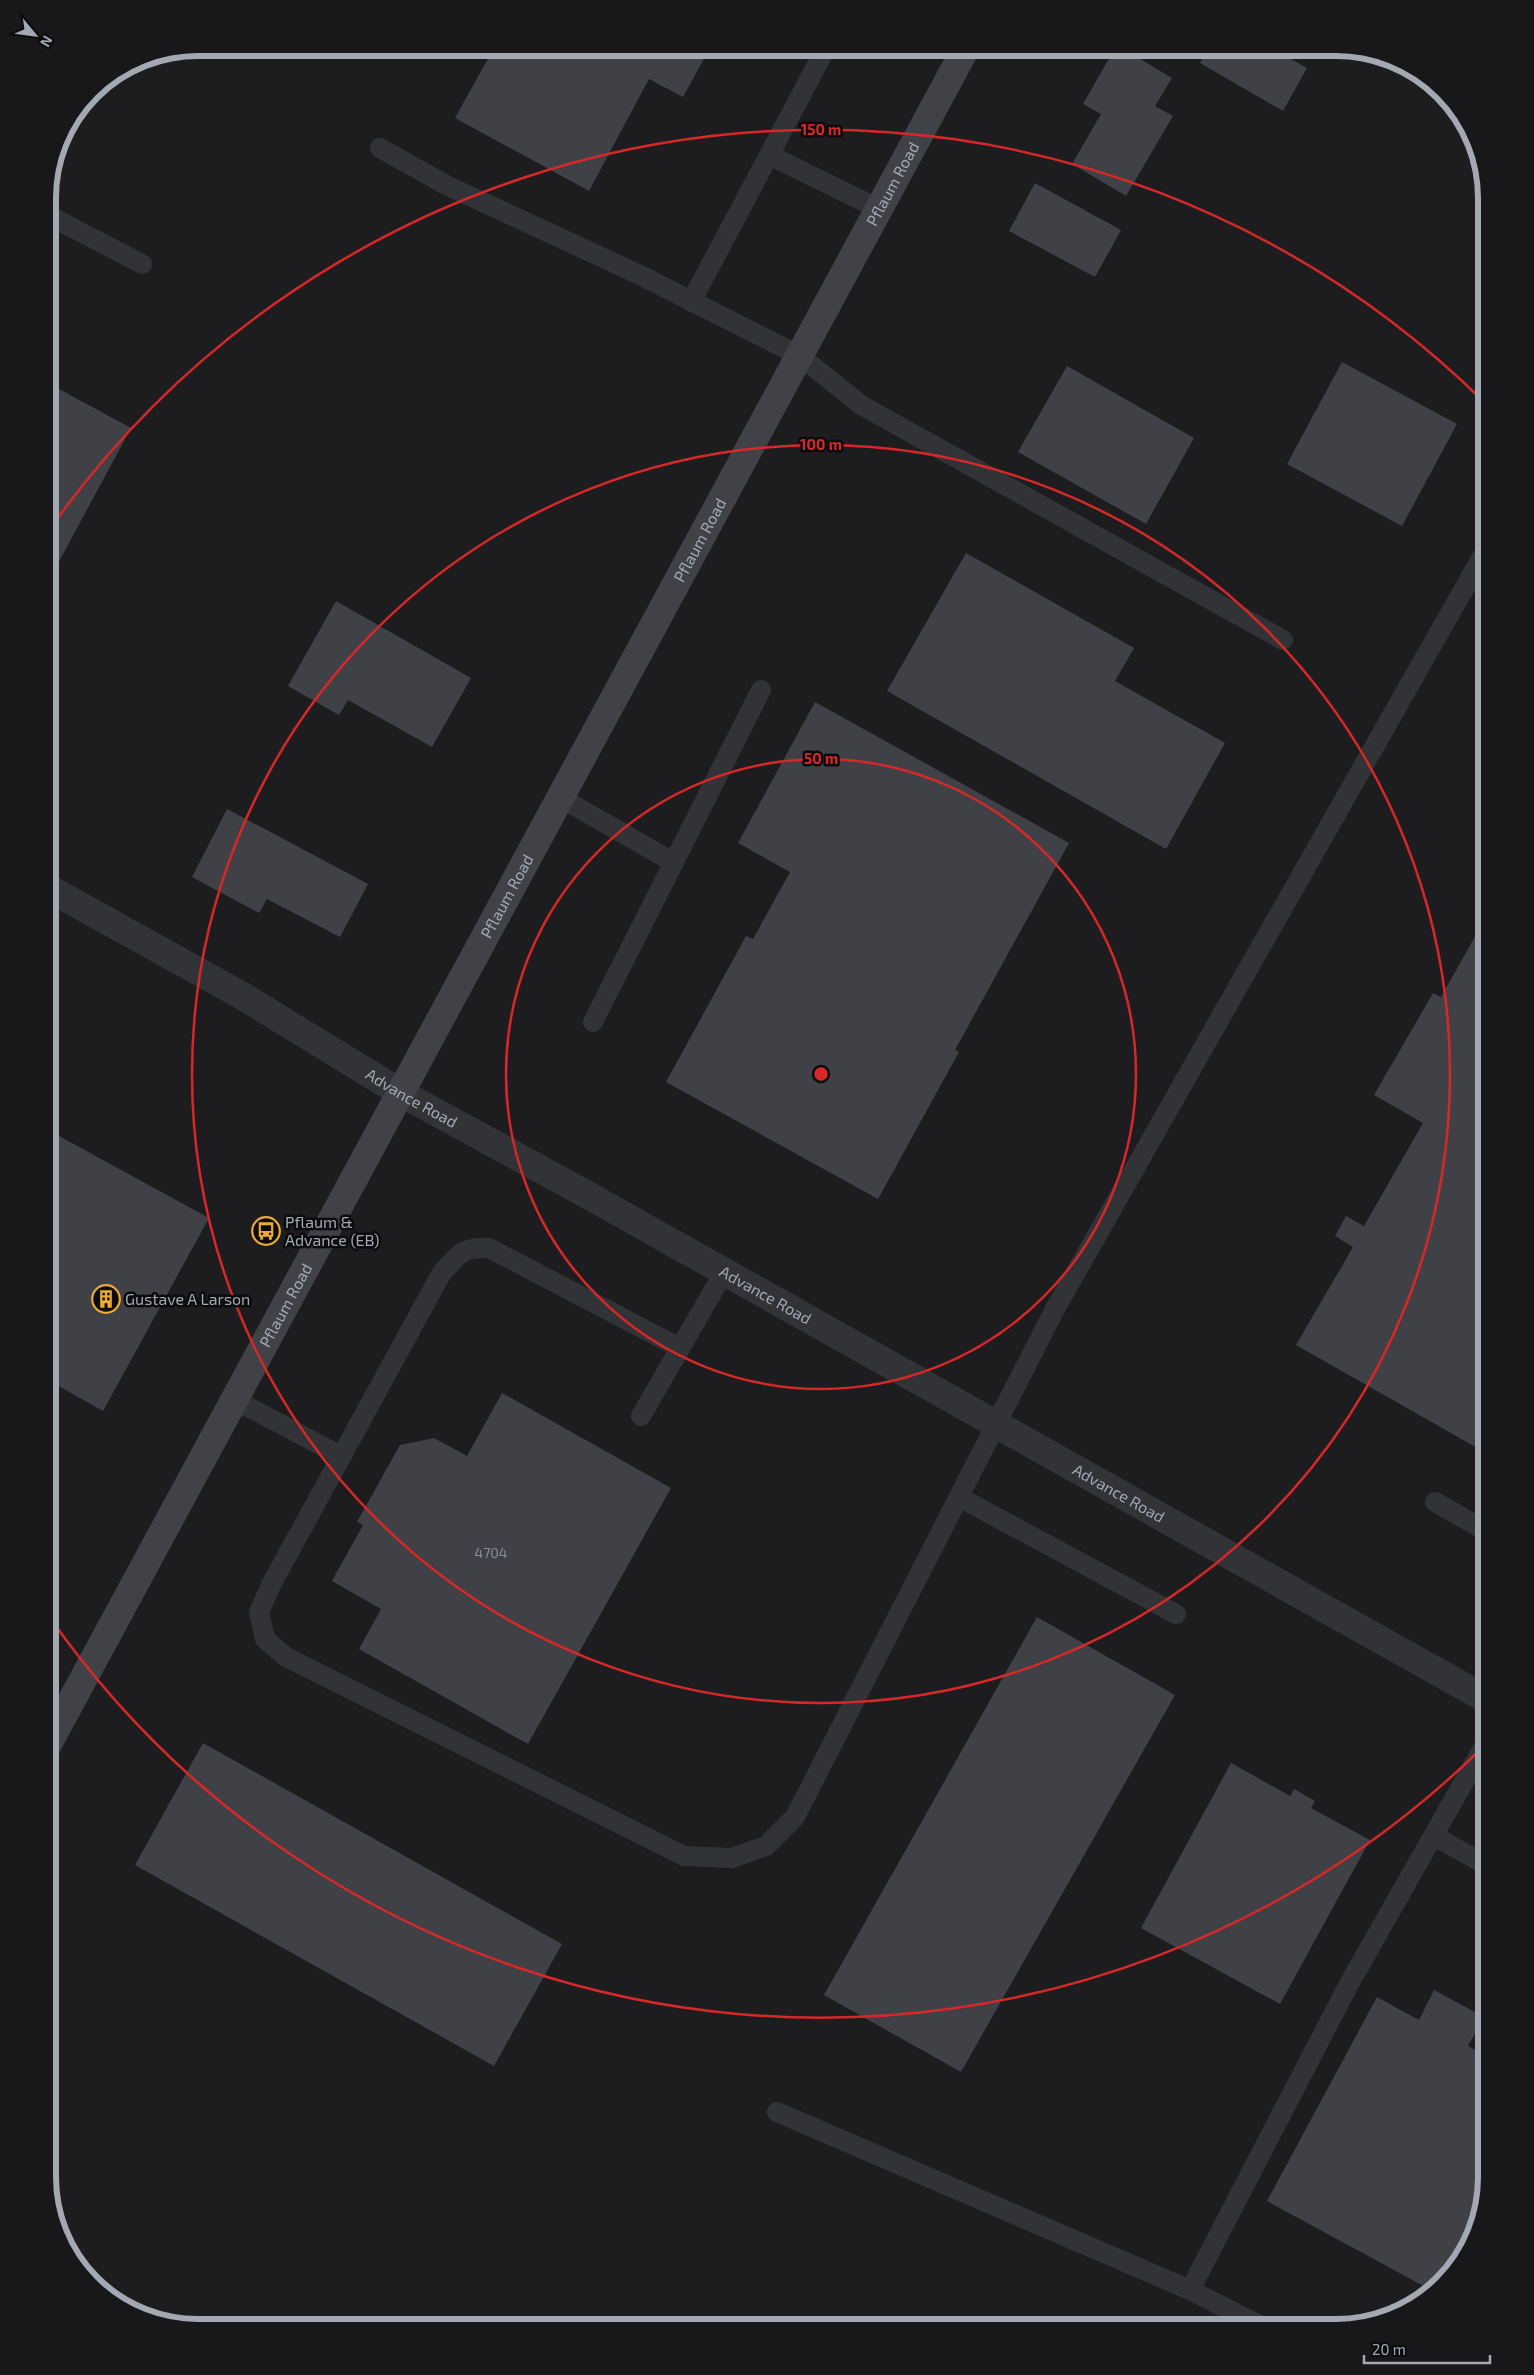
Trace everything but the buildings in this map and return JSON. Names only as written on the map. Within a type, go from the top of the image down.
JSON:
[{"type":"street","name":"Pflaum Road","points":[[56,1729],[961,57]]},
{"type":"street","name":"Advance Road","points":[[57,893],[241,996],[401,1094],[584,1193],[1478,1695]]},
{"type":"lane","points":[[691,302],[821,57]]},
{"type":"lane","points":[[380,148],[446,185],[640,275],[800,356],[861,405],[1283,640]]},
{"type":"lane","points":[[769,155],[879,209]]},
{"type":"lane","points":[[57,220],[142,264]]},
{"type":"lane","points":[[680,1348],[489,1248],[470,1247],[459,1254],[441,1274],[270,1585],[258,1612],[264,1639],[286,1657],[684,1856],[732,1858],[766,1846],[795,1817],[1055,1309],[1478,564]]},
{"type":"lane","points":[[593,1022],[761,690]]},
{"type":"lane","points":[[561,798],[674,862]]},
{"type":"lane","points":[[641,1416],[724,1272]]},
{"type":"lane","points":[[235,1400],[341,1456]]},
{"type":"lane","points":[[959,1497],[1176,1614]]},
{"type":"lane","points":[[1435,1502],[1478,1526]]},
{"type":"lane","points":[[1190,2290],[1349,1984],[1478,1757]]},
{"type":"lane","points":[[1434,1836],[1478,1861]]},
{"type":"lane","points":[[777,2112],[1190,2290],[1246,2319]]},
{"type":"shaded area","points":[[189,57],[1354,57],[1390,67],[1407,75],[1436,98],[1459,127],[1473,162],[1478,198],[1478,2177],[1473,2213],[1459,2248],[1436,2277],[1407,2300],[1372,2314],[1336,2319],[189,2318],[153,2311],[127,2300],[98,2277],[75,2248],[61,2213],[56,2177],[57,189],[61,162],[67,144],[80,119],[105,92],[119,80],[136,71],[171,59]]},
{"type":"place","name":"Pflaum & Advance (EB)","points":[[266,1231]]},
{"type":"place","name":"Gustave A Larson","points":[[106,1299]]}]
